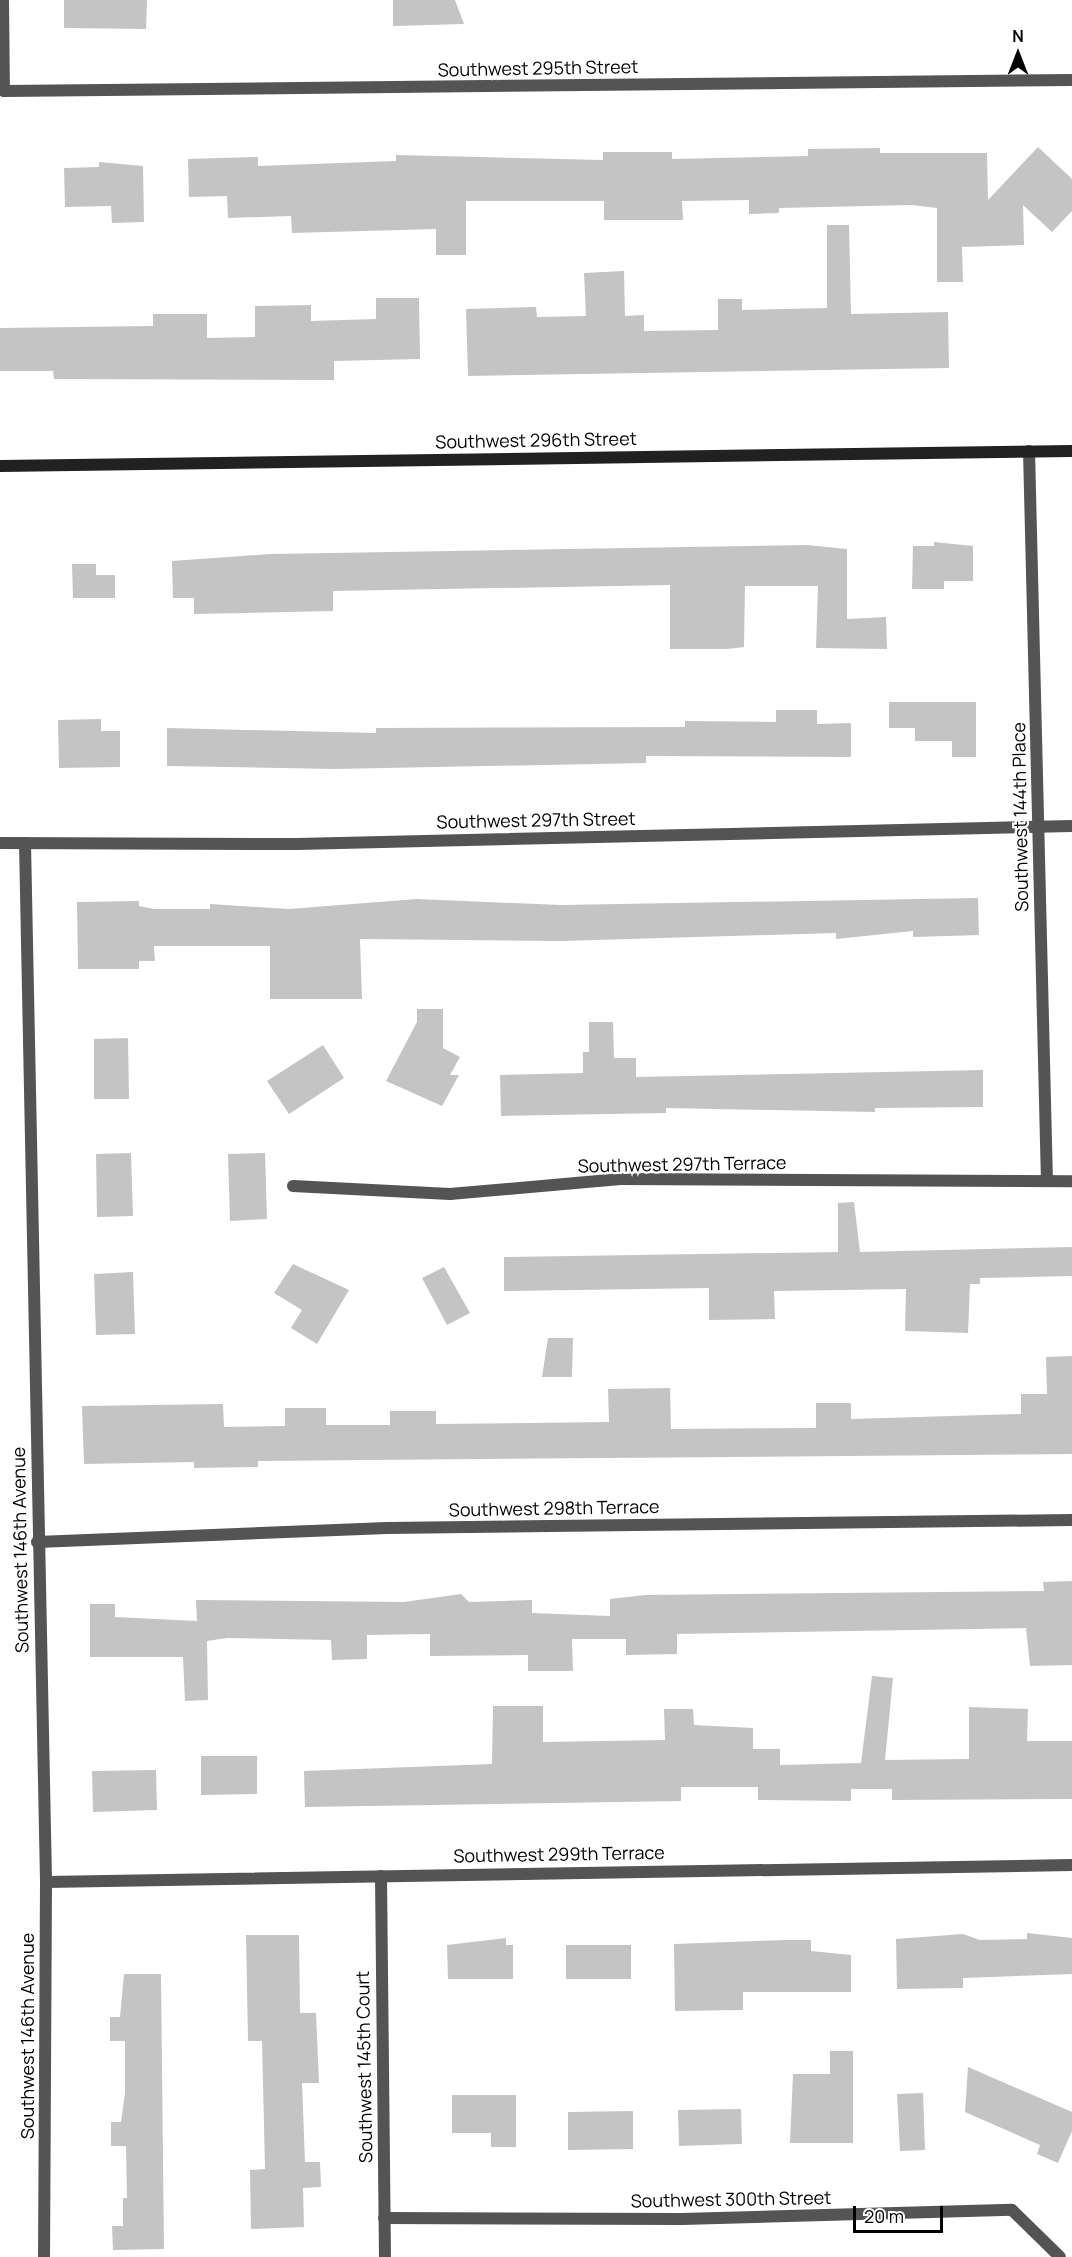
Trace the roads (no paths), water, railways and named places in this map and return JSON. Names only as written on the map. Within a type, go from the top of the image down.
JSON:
[{"type":"street","name":"Southwest 295th Street","points":[[3,0],[4,91],[1072,80]]},
{"type":"street","name":"Southwest 144th Place","points":[[1029,451],[1047,1181]]},
{"type":"street","name":"Southwest 296th Street","points":[[0,465],[1072,451]]},
{"type":"street","name":"Southwest 297th Street","points":[[0,843],[297,844],[1072,826]]},
{"type":"street","name":"Southwest 146th Avenue","points":[[25,843],[37,1542],[46,1882],[44,2257]]},
{"type":"street","name":"Southwest 297th Terrace","points":[[293,1186],[450,1194],[620,1179],[1072,1181]]},
{"type":"street","name":"Southwest 298th Terrace","points":[[37,1542],[387,1528],[1072,1520]]},
{"type":"street","name":"Southwest 299th Terrace","points":[[46,1882],[1072,1865]]},
{"type":"street","name":"Southwest 145th Court","points":[[381,1876],[386,2257]]},
{"type":"street","name":"Southwest 300th Street","points":[[384,2217],[682,2219],[1012,2210],[1060,2257]]}]
